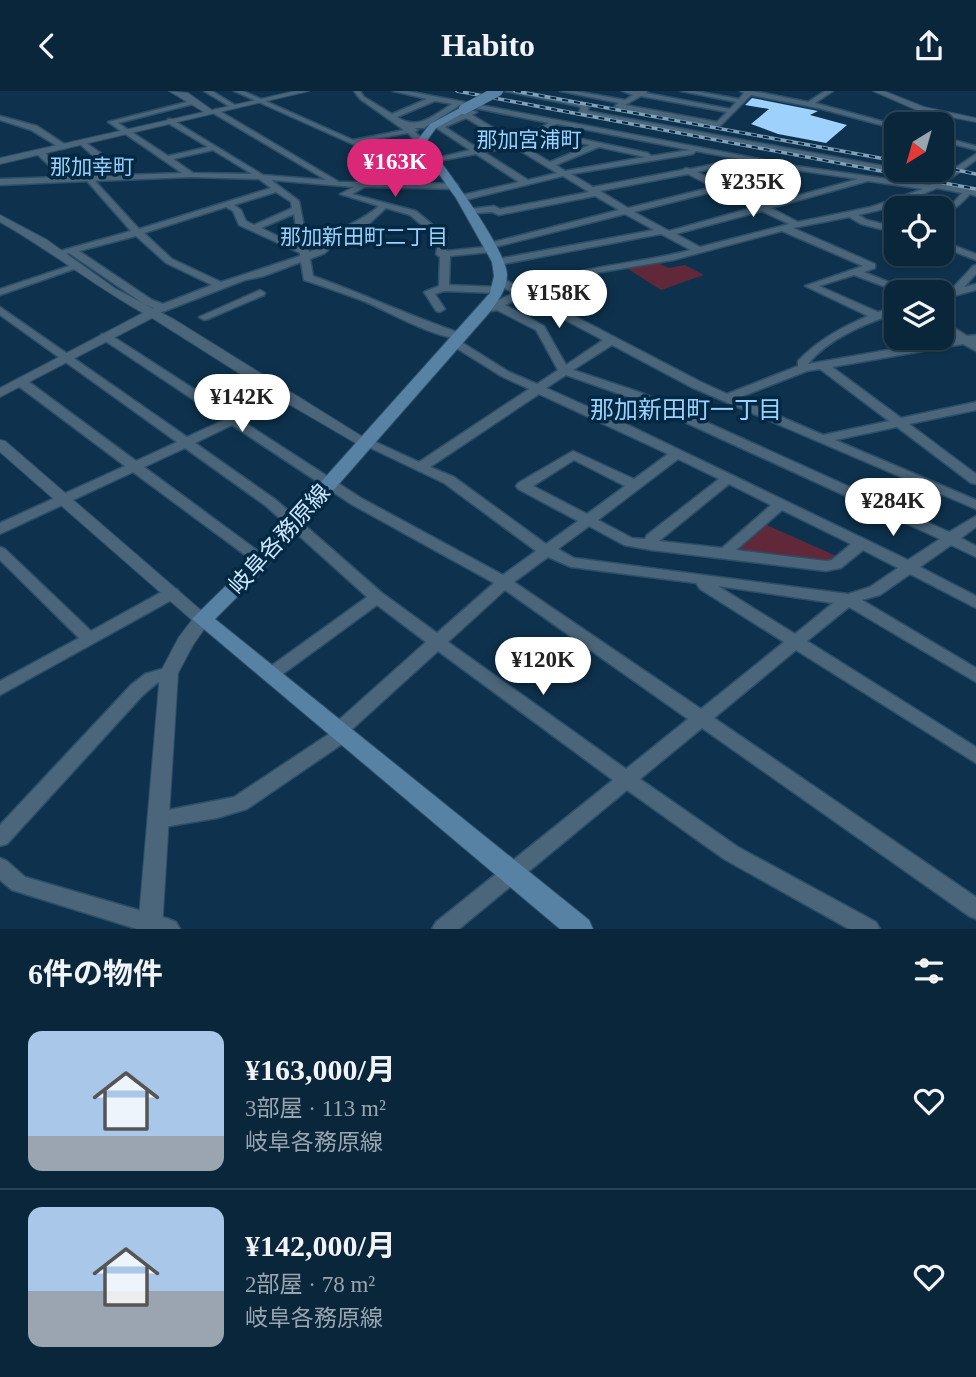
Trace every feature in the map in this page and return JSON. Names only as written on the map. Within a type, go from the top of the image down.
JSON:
[{"type":"main road","points":[[495,297],[493,252],[458,192],[433,160],[423,137],[463,109],[498,91]]},
{"type":"main road","name":"岐阜各務原線","points":[[202,618],[227,599],[495,297]]},
{"type":"main road","points":[[202,618],[339,734],[513,872],[580,929]]},
{"type":"street","points":[[206,91],[234,107]]},
{"type":"street","points":[[237,91],[358,143],[406,127],[421,126],[463,109],[482,107],[796,168],[936,184]]},
{"type":"street","points":[[0,161],[305,91]]},
{"type":"street","points":[[357,91],[362,98],[423,137]]},
{"type":"street","points":[[396,91],[463,109],[626,211],[698,250]]},
{"type":"street","points":[[508,91],[580,104],[585,108],[583,112],[972,192]]},
{"type":"street","points":[[564,91],[627,102]]},
{"type":"street","points":[[625,91],[642,92],[732,111]]},
{"type":"street","points":[[684,91],[740,101]]},
{"type":"street","points":[[642,92],[619,106],[719,125],[747,91],[884,124]]},
{"type":"street","points":[[809,104],[830,91]]},
{"type":"street","points":[[878,91],[945,114],[975,120]]},
{"type":"street","points":[[180,92],[337,184]]},
{"type":"street","points":[[392,117],[433,99]]},
{"type":"street","points":[[191,175],[112,122],[195,102]]},
{"type":"street","points":[[482,107],[463,109],[439,127],[527,183]]},
{"type":"street","points":[[433,160],[516,144],[569,114]]},
{"type":"street","points":[[0,118],[34,128],[65,147]]},
{"type":"street","points":[[171,121],[292,198],[298,209],[308,278],[370,300],[416,323],[457,339],[505,374],[861,543],[976,603]]},
{"type":"street","points":[[536,132],[658,157],[798,225]]},
{"type":"street","points":[[954,142],[976,148]]},
{"type":"street","points":[[83,143],[102,157],[120,176]]},
{"type":"street","points":[[550,165],[597,145]]},
{"type":"street","points":[[0,182],[191,175],[262,177],[458,192],[527,183],[731,145]]},
{"type":"street","points":[[168,158],[214,148]]},
{"type":"street","points":[[40,153],[68,180]]},
{"type":"street","points":[[440,309],[429,292],[444,288],[495,297],[522,292],[600,269],[654,261],[785,228],[896,205],[936,184],[976,156]]},
{"type":"street","points":[[56,169],[102,157]]},
{"type":"street","points":[[469,212],[494,209],[499,212],[751,159]]},
{"type":"street","points":[[404,168],[344,194],[403,209],[418,218],[444,239],[441,254],[493,252],[664,233],[868,178]]},
{"type":"street","points":[[493,252],[626,211],[796,168]]},
{"type":"street","points":[[89,179],[137,232],[169,261],[219,285]]},
{"type":"street","points":[[58,253],[137,232],[276,189]]},
{"type":"street","points":[[954,205],[972,192]]},
{"type":"street","points":[[227,204],[237,210],[242,223],[304,254]]},
{"type":"street","points":[[0,393],[158,310],[304,254],[328,248],[338,235],[367,221],[384,206]]},
{"type":"street","points":[[254,228],[298,209]]},
{"type":"street","points":[[851,215],[864,222],[884,227]]},
{"type":"street","points":[[2,220],[58,253],[75,267],[158,310]]},
{"type":"street","points":[[785,228],[872,266],[810,286],[877,316]]},
{"type":"street","points":[[954,249],[976,257]]},
{"type":"street","points":[[71,250],[285,396],[364,442],[449,479],[544,550],[571,562],[848,599],[976,676]]},
{"type":"street","points":[[444,288],[445,254]]},
{"type":"street","points":[[0,292],[75,267]]},
{"type":"street","points":[[955,291],[976,268]]},
{"type":"street","points":[[855,272],[884,283]]},
{"type":"street","points":[[955,291],[976,287]]},
{"type":"street","points":[[204,291],[230,306]]},
{"type":"street","points":[[495,297],[522,292],[727,398],[976,505]]},
{"type":"street","points":[[204,317],[260,293]]},
{"type":"street","points":[[495,297],[540,328],[564,371],[638,396],[976,552]]},
{"type":"street","points":[[0,310],[295,521],[377,597],[439,641],[486,680],[731,853],[869,929]]},
{"type":"street","points":[[804,368],[802,363],[811,351],[862,320],[884,314]]},
{"type":"street","points":[[954,330],[970,339],[976,348]]},
{"type":"street","points":[[105,336],[402,529],[504,582],[976,909]]},
{"type":"street","points":[[422,466],[611,339]]},
{"type":"street","points":[[727,398],[804,368],[970,339]]},
{"type":"street","points":[[822,365],[976,480]]},
{"type":"street","points":[[21,381],[261,560]]},
{"type":"street","points":[[0,529],[285,396]]},
{"type":"street","points":[[821,439],[976,405]]},
{"type":"street","points":[[0,444],[202,618],[185,642],[169,673],[158,820],[156,927],[19,884],[0,867]]},
{"type":"street","points":[[158,820],[217,810],[240,803],[339,734],[504,582],[677,454]]},
{"type":"street","points":[[635,485],[573,455],[523,486],[629,542],[826,566],[836,565],[861,543]]},
{"type":"street","points":[[651,545],[652,538],[727,479]]},
{"type":"street","points":[[727,554],[729,548],[780,505]]},
{"type":"street","points":[[443,929],[848,599],[875,591],[976,520]]},
{"type":"street","points":[[0,552],[90,639]]},
{"type":"street","points":[[700,578],[705,585],[976,756]]},
{"type":"street","points":[[1,686],[172,593]]},
{"type":"street","points":[[270,675],[377,597]]},
{"type":"street","points":[[0,838],[137,691],[151,678],[169,673]]},
{"type":"shaded area","points":[[657,263],[669,268],[685,265],[704,275],[661,290],[625,267]]},
{"type":"shaded area","points":[[760,522],[843,559],[836,565],[727,554]]},
{"type":"building","points":[[752,98],[818,111],[810,115],[847,125],[826,143],[778,134],[751,124],[769,109],[745,105]]},
{"type":"railway","points":[[457,91],[976,189]]},
{"type":"railway","points":[[515,91],[884,159]]},
{"type":"railway","points":[[954,169],[976,174]]},
{"type":"district","name":"那加宮浦町","points":[[529,140]]},
{"type":"district","name":"那加幸町","points":[[92,167]]},
{"type":"district","name":"那加新田町二丁目","points":[[364,237]]},
{"type":"district","name":"那加新田町一丁目","points":[[686,410]]}]
